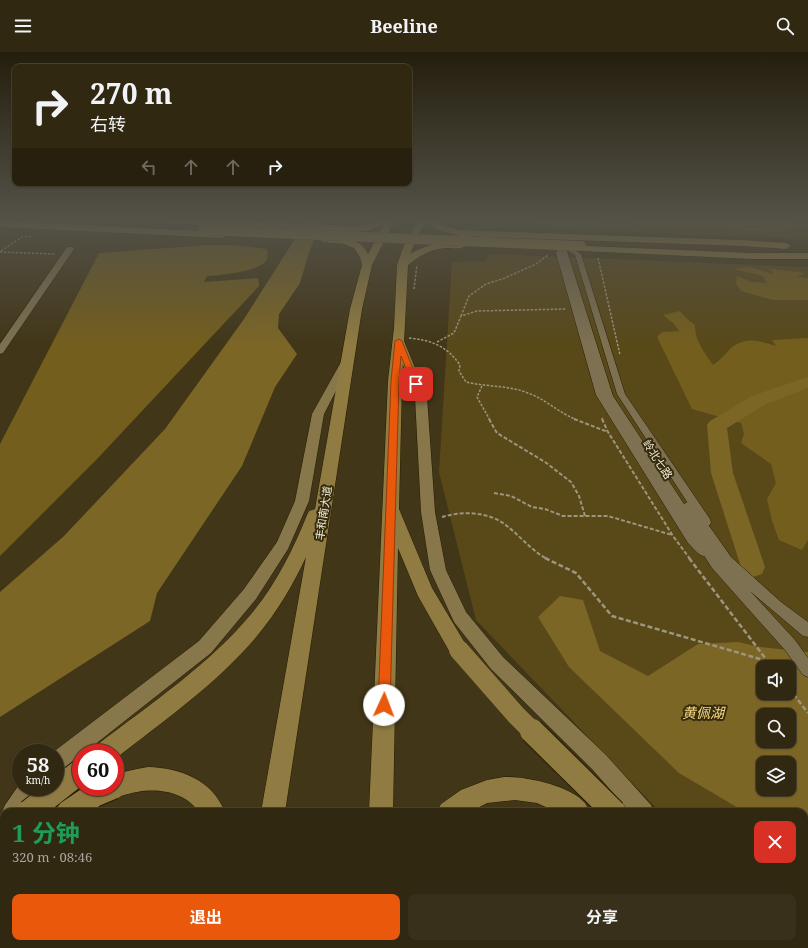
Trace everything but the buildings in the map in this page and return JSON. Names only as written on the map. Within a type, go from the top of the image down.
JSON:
[{"type":"main road","name":"丰和南大道","points":[[274,808],[356,309],[369,262]]},
{"type":"main road","points":[[403,262],[402,265],[403,340],[405,357],[421,397],[429,521],[438,570],[460,617],[497,663],[599,762],[640,808]]},
{"type":"main road","points":[[402,265],[406,262]]},
{"type":"main road","points":[[381,808],[395,381],[403,340]]},
{"type":"main road","points":[[64,756],[205,647],[250,594],[283,545],[302,501],[318,414],[348,360]]},
{"type":"main road","points":[[116,744],[216,664],[249,630],[275,596],[309,533],[331,466]]},
{"type":"main road","points":[[390,506],[424,591],[459,650],[516,715],[610,808]]},
{"type":"main road","points":[[124,783],[153,778],[180,783],[201,796],[210,808]]},
{"type":"main road","points":[[34,808],[72,779]]},
{"type":"main road","points":[[455,808],[465,801],[492,790],[524,789],[548,795],[572,808]]},
{"type":"main road","points":[[15,808],[24,796]]},
{"type":"main road","points":[[75,808],[93,796]]},
{"type":"street","points":[[0,351],[61,262]]},
{"type":"street","points":[[569,262],[608,396],[717,564],[790,645],[808,670]]},
{"type":"street","name":"岭北七路","points":[[570,262],[616,394],[726,561],[776,606],[808,631]]},
{"type":"path","points":[[414,291],[418,262]]},
{"type":"path","points":[[437,342],[454,333],[469,296],[486,284],[506,278],[539,262]]},
{"type":"path","points":[[599,262],[621,360]]},
{"type":"path","points":[[461,316],[477,311],[567,309]]},
{"type":"path","points":[[405,357],[403,340],[426,339],[437,342],[454,355],[460,365],[459,372],[466,382],[482,386],[514,388],[530,393],[567,416],[608,432]]},
{"type":"path","points":[[482,386],[476,397],[497,433],[545,462],[571,482],[579,496],[585,516]]},
{"type":"path","points":[[600,413],[608,432],[673,536],[767,660]]},
{"type":"path","points":[[494,493],[511,496],[532,506],[563,516],[608,516],[659,530],[673,536]]},
{"type":"path","points":[[429,521],[456,513],[485,515],[505,524],[540,555],[576,573],[612,616],[765,660]]},
{"type":"path","points":[[796,697],[808,713]]},
{"type":"shaded area","points":[[94,262],[265,262],[252,269],[207,276],[204,282],[258,278],[259,286],[98,458],[0,556],[0,444]]},
{"type":"shaded area","points":[[452,262],[681,262],[808,267],[808,808],[656,808],[476,620],[439,472]]},
{"type":"shaded area","points":[[751,267],[773,274],[772,271],[766,268],[805,273],[796,277],[808,278],[808,300],[773,300],[741,291],[736,283],[737,276],[751,282],[767,283],[763,276],[734,269]]},
{"type":"shaded area","points":[[680,311],[695,325],[698,341],[713,365],[736,344],[742,342],[759,341],[776,346],[772,340],[808,338],[808,540],[802,550],[779,540],[772,521],[767,499],[776,483],[771,464],[741,443],[744,434],[741,423],[692,409],[657,337],[662,332],[679,331],[674,324],[663,315]]},
{"type":"water","points":[[280,262],[306,262],[300,283],[279,314],[278,328],[297,354],[275,387],[242,466],[157,593],[150,621],[0,717],[0,592],[64,536],[165,429],[244,319]]},
{"type":"water","name":"黄佩湖","points":[[560,596],[583,600],[600,651],[648,676],[698,644],[738,642],[760,647],[808,652],[808,808],[738,808],[679,773],[569,667],[538,617]]},
{"type":"waterway","points":[[753,567],[722,473],[717,425],[759,400],[808,382]]},
{"type":"route","points":[[384,705],[395,381],[399,341],[416,384]]}]
